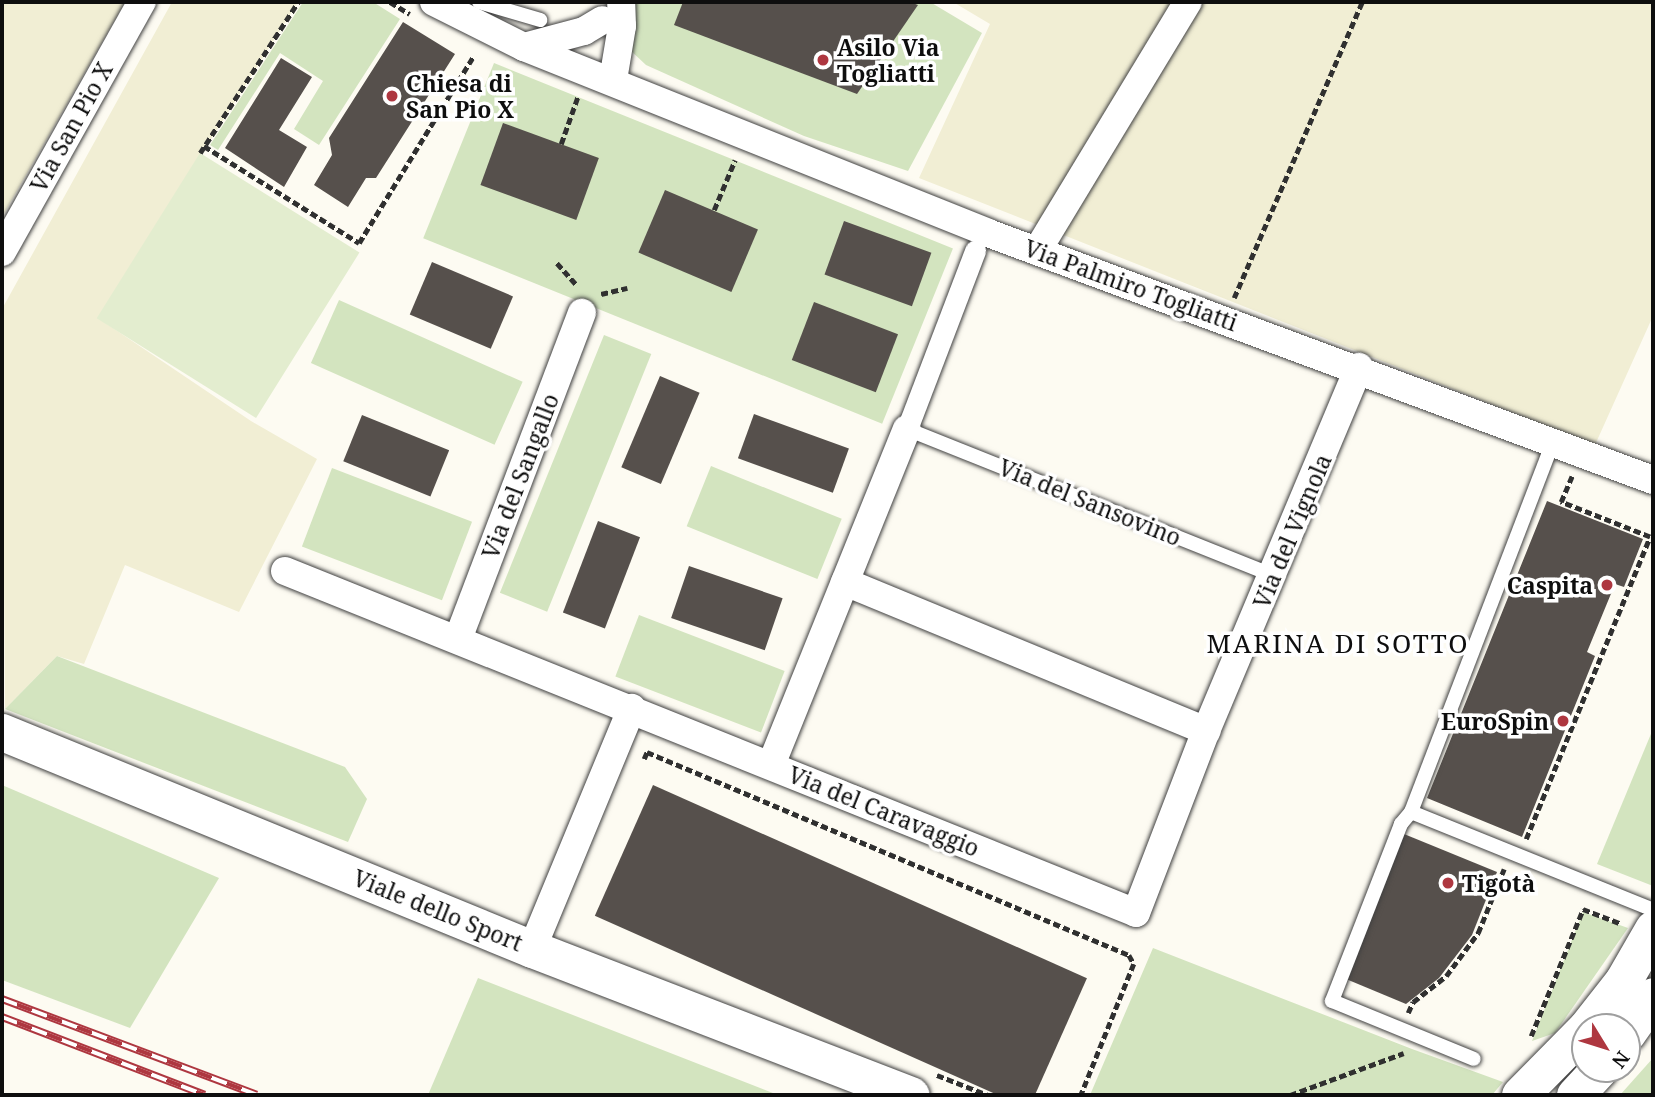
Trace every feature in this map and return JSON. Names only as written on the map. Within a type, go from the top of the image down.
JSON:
[{"type":"street","name":"Via San Pio X","points":[[2,252],[142,2]]},
{"type":"street","points":[[435,2],[580,78],[613,80],[622,26],[615,8]]},
{"type":"street","points":[[1037,251],[1188,2]]},
{"type":"street","points":[[524,47],[583,31],[615,8]]},
{"type":"street","points":[[580,78],[615,8]]},
{"type":"street","name":"Via Palmiro Togliatti","points":[[613,80],[1037,251],[1359,367],[1653,480]]},
{"type":"street","points":[[771,765],[907,429],[975,251]]},
{"type":"street","name":"Via del Sangallo","points":[[458,639],[587,304]]},
{"type":"street","name":"Via del Vignola","points":[[1136,913],[1206,731],[1359,367]]},
{"type":"street","name":"Via del Caravaggio","points":[[285,570],[1136,913]]},
{"type":"street","points":[[845,582],[1206,731]]},
{"type":"street","points":[[532,949],[632,708]]},
{"type":"street","name":"Viale dello Sport","points":[[2,732],[532,949],[877,1081],[919,1087]]},
{"type":"street","points":[[1598,1013],[1623,981],[1642,928]]},
{"type":"street","points":[[1641,1013],[1653,996]]},
{"type":"street","points":[[1520,1095],[1571,1043]]},
{"type":"lane","points":[[479,2],[540,20]]},
{"type":"lane","name":"Via del Sansovino","points":[[907,429],[1273,576]]},
{"type":"lane","points":[[1474,1059],[1332,1001],[1401,824],[1411,812],[1553,442]]},
{"type":"lane","points":[[1411,812],[1516,852],[1653,910]]},
{"type":"path","points":[[200,153],[298,2]]},
{"type":"path","points":[[1232,302],[1362,2]]},
{"type":"path","points":[[204,146],[359,243],[475,56],[468,51]]},
{"type":"path","points":[[561,144],[580,78]]},
{"type":"path","points":[[714,210],[738,153]]},
{"type":"path","points":[[587,304],[627,288]]},
{"type":"path","points":[[1401,1029],[1413,1002],[1446,976],[1478,933],[1504,869],[1526,838],[1650,537],[1561,502],[1581,453]]},
{"type":"path","points":[[642,764],[647,752],[1129,955],[1134,964],[1081,1095]]},
{"type":"path","points":[[1526,1050],[1583,909],[1642,928]]},
{"type":"path","points":[[1290,1095],[1417,1048]]},
{"type":"path","points":[[919,1087],[988,1095]]},
{"type":"shaded area","points":[[2,2],[125,2],[2,217]]},
{"type":"shaded area","points":[[172,2],[298,2],[98,318],[251,421],[317,459],[239,612],[125,565],[84,664],[57,656],[5,709],[2,309]]},
{"type":"shaded area","points":[[953,2],[1653,2],[1653,316],[1595,445],[919,178],[990,24]]},
{"type":"green space","points":[[303,2],[373,2],[400,19],[319,145],[294,129],[323,81],[280,53],[218,150],[210,145]]},
{"type":"green space","points":[[632,2],[930,2],[982,33],[908,171],[804,136],[646,65],[629,49]]},
{"type":"green space","points":[[494,63],[953,248],[882,424],[423,238]]},
{"type":"green space","points":[[200,153],[359,253],[256,418],[97,318]]},
{"type":"green space","points":[[339,300],[523,382],[495,445],[311,363]]},
{"type":"green space","points":[[604,335],[651,354],[547,612],[500,593]]},
{"type":"green space","points":[[711,466],[842,519],[817,579],[687,526]]},
{"type":"green space","points":[[332,468],[472,522],[442,600],[302,546]]},
{"type":"green space","points":[[639,615],[785,671],[761,733],[615,677]]},
{"type":"green space","points":[[57,656],[345,767],[367,799],[348,842],[5,709]]},
{"type":"green space","points":[[1653,729],[1653,886],[1597,864]]},
{"type":"green space","points":[[2,785],[219,878],[130,1028],[2,980]]},
{"type":"green space","points":[[1583,912],[1628,928],[1555,1033],[1532,1041]]},
{"type":"green space","points":[[1153,948],[1503,1082],[1492,1095],[1090,1095]]},
{"type":"green space","points":[[478,978],[778,1095],[428,1095]]},
{"type":"green space","points":[[1653,1058],[1653,1095],[1620,1095],[1631,1083],[1641,1083],[1641,1071]]},
{"type":"building","name":"Asilo Via Togliatti","points":[[683,2],[910,2],[918,5],[857,94],[674,25]]},
{"type":"building","name":"Chiesa di San Pio X","points":[[403,22],[455,54],[376,178],[366,178],[348,207],[314,185],[332,155],[329,138]]},
{"type":"building","points":[[281,58],[312,77],[279,130],[307,147],[284,187],[225,148]]},
{"type":"building","points":[[503,123],[599,158],[576,220],[480,185]]},
{"type":"building","points":[[665,190],[758,229],[731,292],[638,253]]},
{"type":"building","points":[[844,221],[931,253],[912,306],[825,275]]},
{"type":"building","points":[[432,262],[513,296],[491,349],[410,314]]},
{"type":"building","points":[[814,302],[898,334],[876,392],[792,360]]},
{"type":"building","points":[[660,376],[700,393],[661,484],[621,467]]},
{"type":"building","points":[[754,414],[849,449],[833,493],[738,458]]},
{"type":"building","points":[[362,415],[449,450],[430,497],[343,461]]},
{"type":"building","points":[[1547,501],[1643,539],[1624,587],[1615,584],[1587,652],[1595,656],[1522,837],[1427,798]]},
{"type":"building","points":[[598,521],[640,537],[605,629],[563,612]]},
{"type":"building","points":[[689,566],[783,598],[765,650],[671,618]]},
{"type":"building","points":[[653,785],[1087,978],[1035,1095],[998,1095],[595,916]]},
{"type":"building","points":[[1404,834],[1497,872],[1472,935],[1439,978],[1406,1004],[1346,979]]},
{"type":"railway","points":[[2,999],[257,1095]]},
{"type":"railway","points":[[2,1017],[205,1095]]},
{"type":"place","name":"Asilo Via Togliatti","points":[[823,60]]},
{"type":"place","name":"Chiesa di San Pio X","points":[[392,96]]},
{"type":"place","name":"Caspita","points":[[1607,585]]},
{"type":"place","name":"EuroSpin","points":[[1563,721]]},
{"type":"place","name":"Tigotà","points":[[1448,883]]},
{"type":"district","name":"MARINA DI SOTTO","points":[[1338,644]]}]
